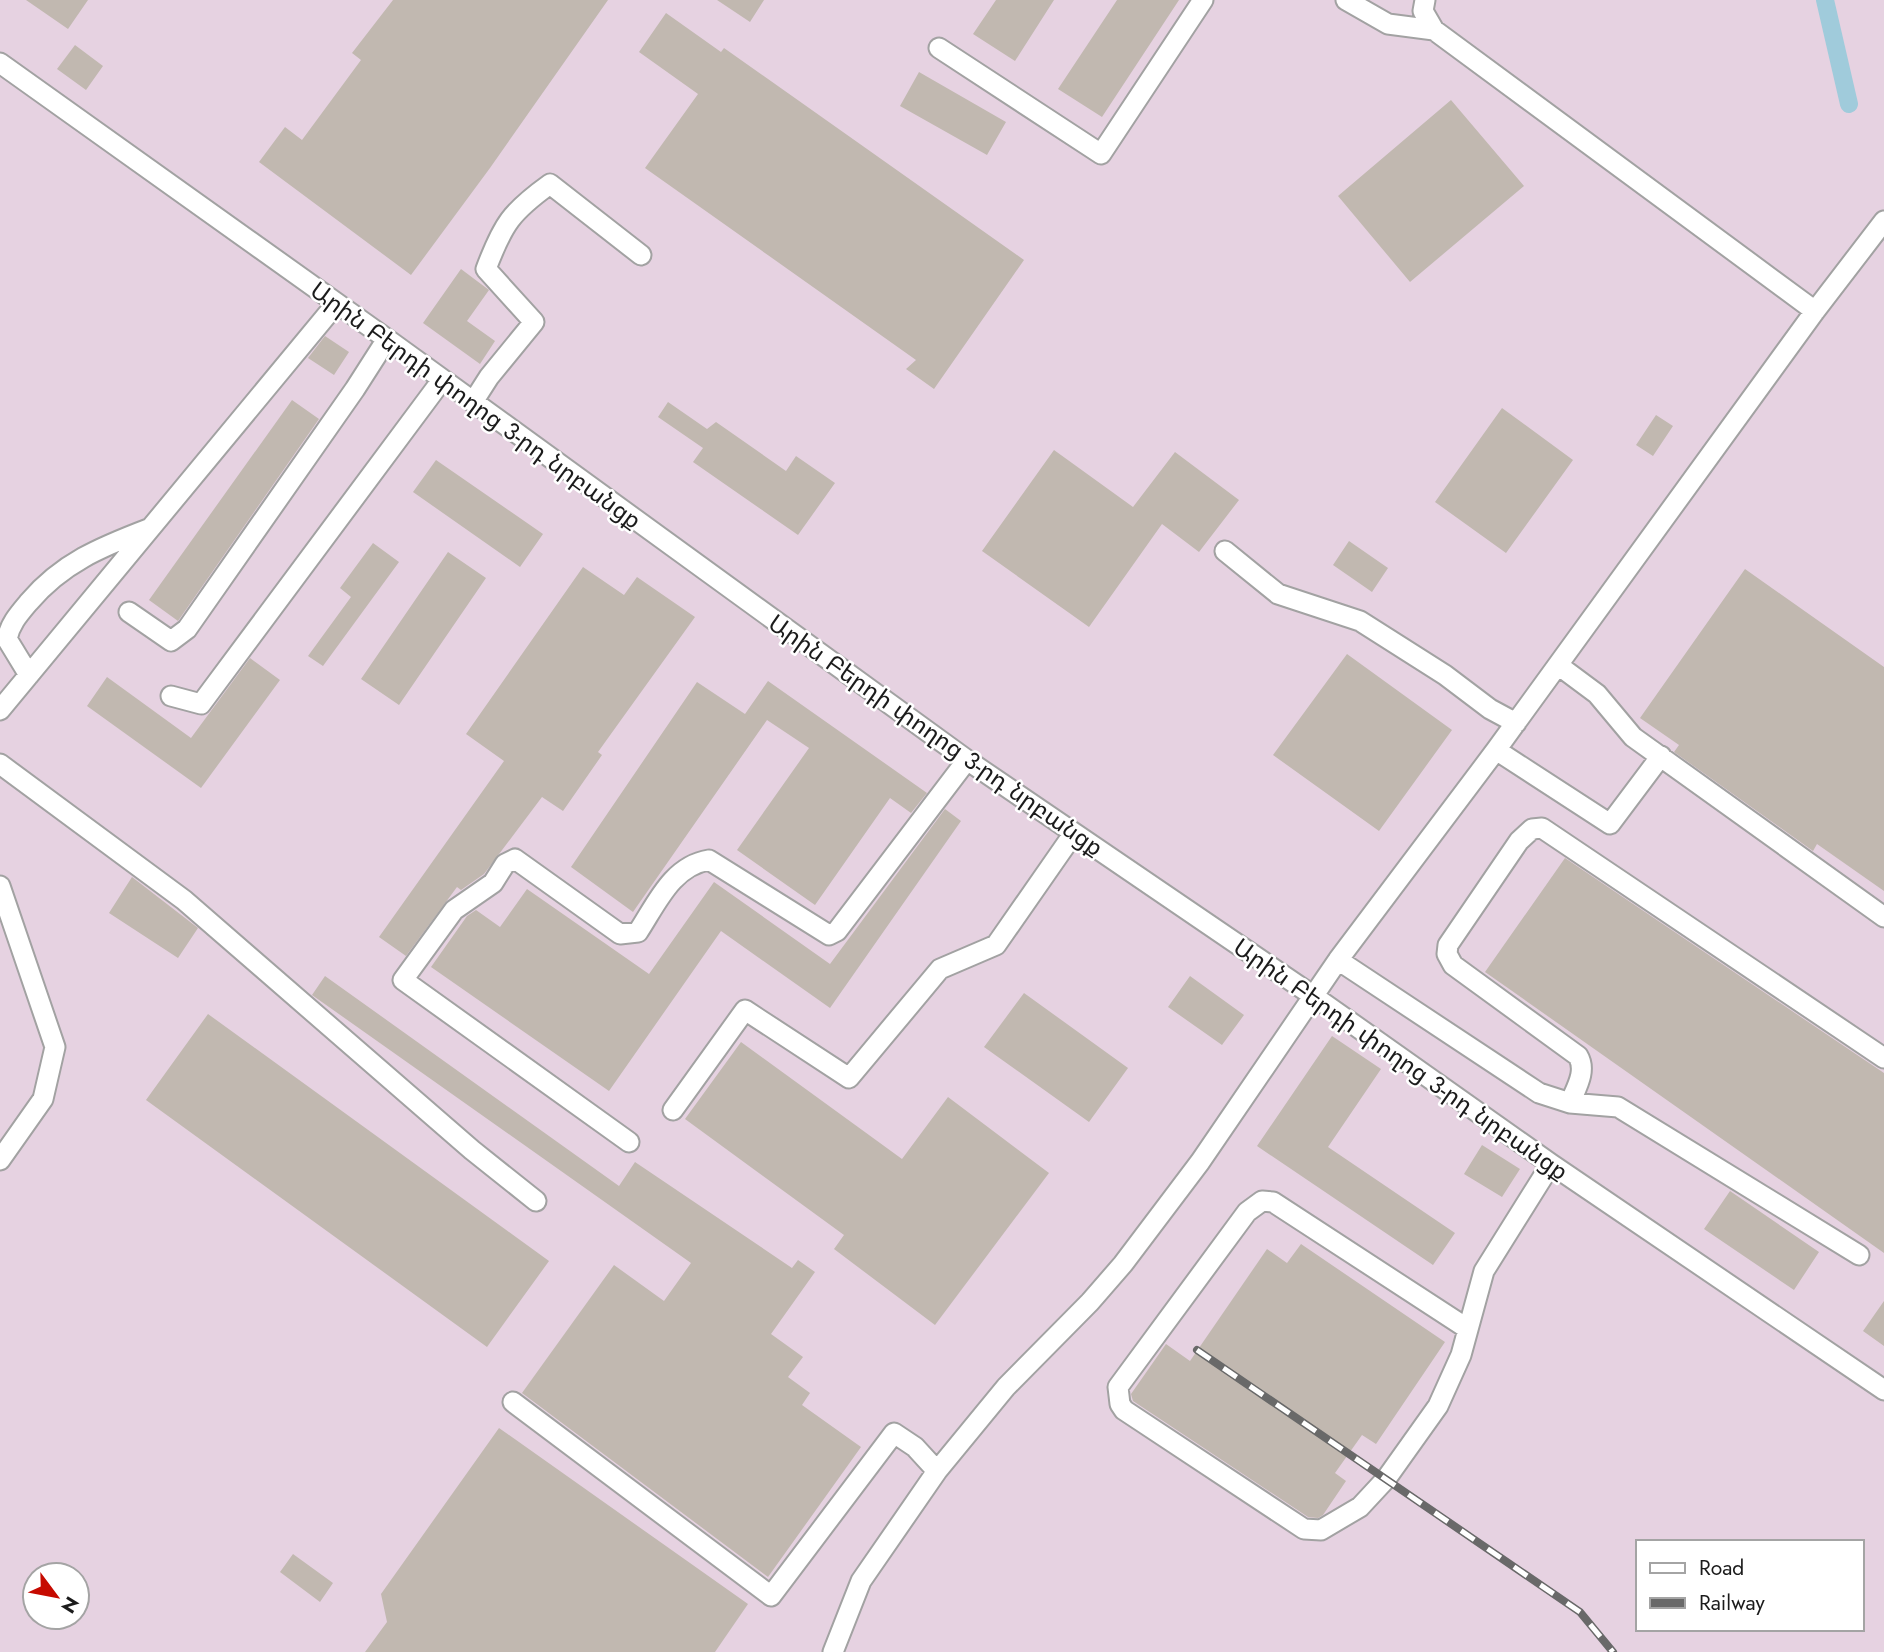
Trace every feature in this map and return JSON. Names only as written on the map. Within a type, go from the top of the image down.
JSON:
[{"type":"street","points":[[939,48],[1101,154],[1203,0]]},
{"type":"street","points":[[1346,0],[1388,24],[1434,30]]},
{"type":"street","points":[[1425,0],[1423,11],[1434,30],[1815,312]]},
{"type":"street","name":"Արին Բերդի փողոց 3-րդ նրբանցք","points":[[0,63],[387,339],[967,760],[1312,995],[1551,1164],[1884,1390]]},
{"type":"street","points":[[473,402],[489,377],[534,322],[486,269],[500,234],[521,205],[550,184],[641,255]]},
{"type":"street","points":[[833,1652],[861,1581],[937,1471],[1006,1387],[1090,1302],[1123,1264],[1200,1162],[1312,995],[1516,723],[1815,312],[1884,222]]},
{"type":"street","points":[[0,710],[336,304]]},
{"type":"street","points":[[129,612],[171,641],[187,629],[387,339]]},
{"type":"street","points":[[171,696],[201,704],[442,380]]},
{"type":"street","points":[[29,675],[7,639],[9,626],[26,605],[48,580],[80,560],[106,545],[149,529]]},
{"type":"street","points":[[1225,551],[1278,594],[1360,621],[1445,675],[1490,709],[1516,723]]},
{"type":"street","points":[[1558,665],[1598,694],[1633,737],[1884,917]]},
{"type":"street","points":[[1496,750],[1610,824],[1661,757]]},
{"type":"street","points":[[629,1142],[404,980],[454,911],[493,883],[505,864],[515,859],[620,934],[638,932],[677,874],[694,862],[709,860],[816,929],[829,934],[837,931],[967,760]]},
{"type":"street","points":[[0,764],[184,900],[472,1150],[536,1201]]},
{"type":"street","points":[[1570,1103],[1582,1071],[1578,1056],[1453,965],[1447,954],[1448,945],[1518,841],[1532,830],[1542,828],[1884,1058]]},
{"type":"street","points":[[673,1110],[745,1010],[849,1078],[940,969],[996,945],[1074,833]]},
{"type":"street","points":[[0,886],[55,1047],[43,1099],[0,1160]]},
{"type":"street","points":[[1338,960],[1539,1093],[1570,1103],[1618,1107],[1859,1255]]},
{"type":"street","points":[[1468,1329],[1273,1202],[1262,1201],[1247,1212],[1118,1387],[1120,1404],[1124,1410],[1304,1529],[1321,1530],[1360,1507],[1386,1479],[1438,1406],[1461,1355],[1484,1271],[1551,1164]]},
{"type":"street","points":[[513,1402],[771,1596],[894,1433],[915,1447],[937,1471]]},
{"type":"shaded area","points":[[0,0],[1884,0],[1884,1652],[0,1652]]},
{"type":"building","points":[[26,0],[88,0],[68,29]]},
{"type":"building","points":[[393,0],[608,0],[411,275],[259,162],[285,127],[302,140],[361,60],[352,53]]},
{"type":"building","points":[[717,0],[764,0],[750,22]]},
{"type":"building","points":[[996,0],[1054,0],[1015,61],[973,34]]},
{"type":"building","points":[[1117,0],[1179,0],[1102,117],[1058,89]]},
{"type":"building","points":[[666,13],[721,52],[724,48],[1024,260],[934,389],[906,369],[916,360],[645,168],[698,94],[639,52]]},
{"type":"building","points":[[75,45],[103,66],[86,90],[57,69]]},
{"type":"building","points":[[919,72],[1006,122],[987,155],[900,106]]},
{"type":"building","points":[[1451,100],[1524,186],[1410,282],[1338,196]]},
{"type":"building","points":[[461,269],[489,290],[467,321],[495,341],[480,364],[423,323]]},
{"type":"building","points":[[325,336],[349,352],[334,375],[308,358]]},
{"type":"building","points":[[292,400],[319,419],[178,621],[149,600]]},
{"type":"building","points":[[668,402],[707,429],[716,422],[786,471],[796,456],[835,483],[798,535],[693,462],[703,448],[658,417]]},
{"type":"building","points":[[1502,408],[1573,460],[1506,553],[1435,502]]},
{"type":"building","points":[[1656,415],[1673,426],[1653,456],[1636,445]]},
{"type":"building","points":[[1054,450],[1133,507],[1175,452],[1239,500],[1199,552],[1162,524],[1089,627],[982,551]]},
{"type":"building","points":[[436,460],[543,534],[520,567],[413,492]]},
{"type":"building","points":[[1349,541],[1388,568],[1372,592],[1333,565]]},
{"type":"building","points":[[373,543],[399,562],[323,666],[308,656],[351,597],[340,588]]},
{"type":"building","points":[[448,552],[486,578],[399,705],[361,679]]},
{"type":"building","points":[[583,567],[624,595],[637,577],[695,617],[598,752],[602,755],[563,811],[542,797],[484,874],[461,890],[457,887],[406,956],[379,937],[504,761],[466,734]]},
{"type":"building","points":[[1745,569],[1884,667],[1884,891],[1817,844],[1813,851],[1674,752],[1679,745],[1640,718]]},
{"type":"building","points":[[1347,654],[1452,730],[1379,831],[1273,755]]},
{"type":"building","points":[[250,658],[280,680],[201,788],[87,706],[107,677],[191,738]]},
{"type":"building","points":[[768,681],[927,793],[911,813],[890,798],[815,905],[737,850],[809,748],[767,720],[633,912],[571,867],[697,682],[745,714]]},
{"type":"building","points":[[945,809],[961,821],[830,1008],[721,931],[609,1091],[431,967],[467,916],[476,910],[500,927],[527,889],[649,974],[714,882],[830,964]]},
{"type":"building","points":[[1565,858],[1884,1073],[1884,1253],[1485,972]]},
{"type":"building","points":[[132,877],[198,928],[178,958],[109,913]]},
{"type":"building","points":[[325,976],[619,1186],[635,1162],[792,1268],[798,1260],[815,1272],[771,1334],[803,1357],[788,1377],[810,1393],[802,1405],[861,1447],[768,1577],[522,1393],[614,1265],[664,1301],[691,1263],[312,995]]},
{"type":"building","points":[[1190,976],[1244,1015],[1222,1045],[1168,1007]]},
{"type":"building","points":[[1024,993],[1128,1068],[1089,1122],[984,1047]]},
{"type":"building","points":[[208,1014],[549,1261],[487,1347],[146,1100]]},
{"type":"building","points":[[1332,1036],[1381,1069],[1328,1147],[1455,1233],[1433,1265],[1257,1146]]},
{"type":"building","points":[[741,1042],[902,1159],[948,1097],[1049,1173],[935,1325],[834,1249],[844,1235],[685,1119]]},
{"type":"building","points":[[1482,1145],[1520,1169],[1502,1197],[1464,1174]]},
{"type":"building","points":[[1730,1191],[1819,1252],[1794,1290],[1704,1229]]},
{"type":"building","points":[[1301,1244],[1445,1342],[1376,1444],[1362,1435],[1335,1473],[1346,1481],[1323,1515],[1318,1518],[1308,1517],[1133,1401],[1131,1394],[1166,1344],[1190,1361],[1267,1249],[1287,1263]]},
{"type":"building","points":[[1884,1301],[1884,1346],[1863,1331]]},
{"type":"building","points":[[499,1428],[748,1604],[715,1652],[365,1652],[387,1622],[381,1594]]},
{"type":"building","points":[[293,1554],[333,1583],[320,1602],[280,1572]]},
{"type":"waterway","points":[[1825,0],[1849,104]]},
{"type":"railway","points":[[1197,1350],[1580,1612],[1613,1652]]}]
